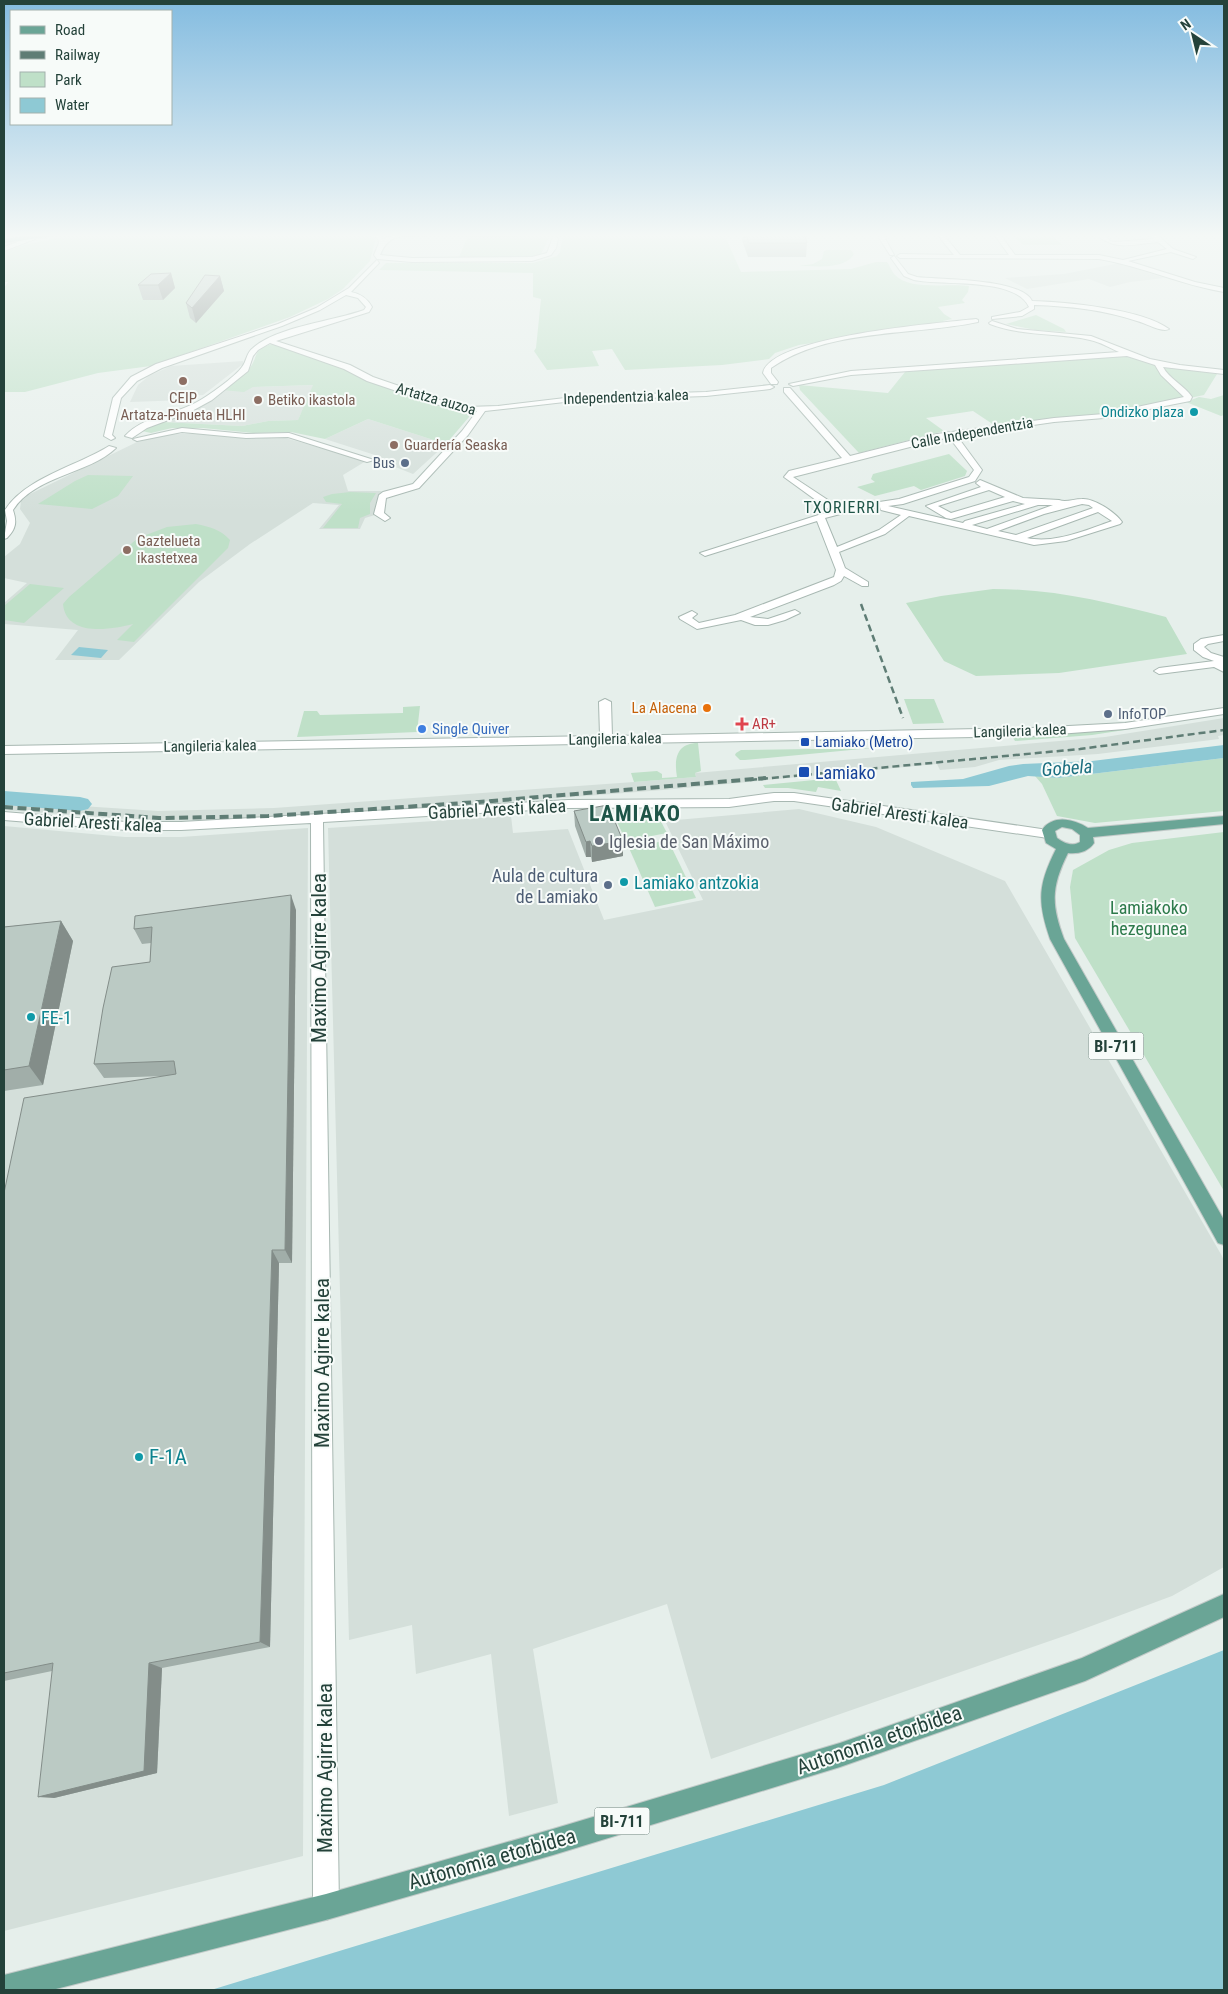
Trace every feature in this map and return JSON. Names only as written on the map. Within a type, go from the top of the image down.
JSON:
[{"type":"main road","points":[[1086,833],[1087,843],[1079,848],[1064,848],[1051,840],[1048,834],[1051,826],[1062,823],[1076,826],[1086,833],[1224,820]]},
{"type":"main road","name":"BI-711","points":[[1064,848],[1046,883],[1045,892],[1048,918],[1056,939],[1224,1237]]},
{"type":"main road","name":"Autonomia etorbidea","points":[[4,1989],[326,1906],[553,1842],[840,1754],[1085,1669],[1224,1606]]},
{"type":"street","points":[[111,438],[108,436],[117,398],[134,379],[159,366],[274,326]]},
{"type":"street","points":[[4,536],[12,525],[13,520],[9,510],[13,501],[24,492],[95,459],[112,448],[123,446],[133,437],[137,428],[179,414],[206,399],[245,369],[249,362],[250,354],[253,351],[270,341],[316,326]]},
{"type":"street","points":[[772,384],[768,367],[782,356],[802,348],[829,341],[939,326]]},
{"type":"street","points":[[1004,326],[1015,331],[1033,334],[1089,338],[1108,344],[1127,354],[1158,363],[1185,369],[1224,372]]},
{"type":"street","points":[[1158,326],[1166,329]]},
{"type":"street","name":"Artatza auzoa","points":[[270,341],[347,367],[370,379],[438,402],[467,409],[482,409]]},
{"type":"street","points":[[848,459],[790,387],[851,373],[1127,354]]},
{"type":"street","name":"Calle Independentzia","points":[[839,512],[788,477],[792,473],[936,436],[1035,422],[1104,416],[1184,400],[1188,397],[1163,376],[1158,363]]},
{"type":"street","name":"Independentzia kalea","points":[[482,409],[582,398],[706,394],[772,384],[776,390],[790,387]]},
{"type":"street","name":"Artatza auzoa","points":[[385,518],[379,514],[382,497],[386,494],[416,486],[465,433],[482,409]]},
{"type":"street","points":[[112,448],[104,446],[105,442],[111,438],[195,430],[246,436],[289,435],[370,460]]},
{"type":"street","points":[[705,553],[820,517],[900,502],[972,479],[978,470],[952,435]]},
{"type":"street","points":[[972,479],[989,487],[1012,498],[1037,503],[1092,502],[1099,509],[1114,517],[1116,522],[1070,539],[1034,542],[968,524],[930,506],[989,487]]},
{"type":"street","points":[[951,516],[1012,498]]},
{"type":"street","points":[[877,506],[968,524],[1037,503]]},
{"type":"street","points":[[989,531],[1070,503]]},
{"type":"street","points":[[1017,538],[1099,509]]},
{"type":"street","points":[[834,551],[880,534],[897,524],[908,513]]},
{"type":"street","points":[[692,614],[684,616],[697,626],[741,616],[838,579],[841,570],[820,517]]},
{"type":"street","points":[[841,570],[865,584]]},
{"type":"street","points":[[741,616],[750,622],[761,624],[795,613]]},
{"type":"street","points":[[1224,638],[1204,641],[1199,644],[1198,648],[1207,655],[1224,661]]},
{"type":"street","points":[[1159,672],[1216,664],[1224,669]]},
{"type":"street","points":[[605,702],[606,739]]},
{"type":"street","name":"Langileria kalea","points":[[4,750],[1031,732],[1125,726],[1224,711]]},
{"type":"street","name":"Gabriel Aresti kalea","points":[[4,816],[144,826],[181,826],[317,820],[568,804],[729,803],[774,797],[794,797],[1048,834]]},
{"type":"street","name":"Maximo Agirre kalea","points":[[317,820],[326,1906]]},
{"type":"shaded area","name":"CEIP Artatza-Pìnueta HLHI","points":[[243,361],[243,364],[203,395],[187,396],[186,400],[130,402],[138,385],[149,376],[171,366]]},
{"type":"shaded area","name":"Betiko ikastola","points":[[314,385],[298,420],[268,421],[242,426],[162,422],[222,390]]},
{"type":"shaded area","name":"Guardería Seaska","points":[[368,419],[446,444],[413,474],[373,458],[375,455],[325,439]]},
{"type":"shaded area","name":"Gaztelueta ikastetxea","points":[[199,433],[249,439],[282,437],[366,461],[343,475],[348,491],[382,491],[376,502],[375,515],[365,518],[360,529],[319,529],[339,505],[313,503],[250,544],[199,582],[119,660],[55,660],[78,630],[4,624],[4,603],[27,583],[4,578],[4,557],[20,544],[30,523],[20,509],[21,501],[30,494],[137,442],[163,435]]},
{"type":"shaded area","points":[[1224,718],[1224,735],[1218,736],[1219,739],[1098,754],[999,760],[975,767],[940,770],[937,764],[663,790],[351,814],[225,821],[141,820],[4,810],[4,801],[158,811],[274,808],[634,782],[696,777],[695,773],[1105,737]]},
{"type":"shaded area","points":[[799,809],[876,827],[1005,881],[1222,1256],[1224,1261],[1224,1567],[1172,1596],[1070,1634],[711,1759],[667,1604],[533,1649],[558,1803],[509,1816],[491,1654],[416,1674],[412,1625],[349,1640],[328,828],[511,816],[513,833],[568,829],[604,920],[703,900],[665,821]]},
{"type":"shaded area","name":"F-1A","points":[[4,826],[125,837],[181,837],[308,828],[303,1856],[4,1931]]},
{"type":"green space","points":[[4,326],[264,326],[151,366],[98,373],[25,392],[4,392]]},
{"type":"green space","points":[[538,326],[925,326],[799,345],[775,353],[769,359],[722,365],[625,370],[612,349],[592,351],[599,366],[547,370],[534,351]]},
{"type":"green space","points":[[1016,326],[1058,326],[1066,332],[1035,330]]},
{"type":"green space","points":[[273,344],[343,368],[368,381],[469,413],[469,417],[446,444],[368,419],[325,439],[291,432],[253,433],[203,428],[172,428],[151,433],[142,431],[162,422],[242,426],[268,421],[298,420],[313,385],[253,387],[244,392],[222,390],[251,367],[261,348]]},
{"type":"green space","points":[[1116,353],[1159,365],[1217,374],[1204,395],[1104,416],[997,427],[973,411],[926,418],[944,431],[859,453],[800,390],[799,385],[888,393],[905,372]]},
{"type":"green space","points":[[1224,395],[1224,415],[1221,416],[1186,402],[1199,397],[1211,399]]},
{"type":"green space","points":[[949,454],[967,471],[965,476],[921,490],[914,486],[875,496],[857,487],[875,482],[871,479],[873,474]]},
{"type":"green space","points":[[88,475],[133,476],[118,496],[92,509],[38,504],[75,481]]},
{"type":"green space","points":[[350,492],[376,493],[370,503],[370,514],[360,518],[358,528],[323,528],[342,504],[326,502],[323,497]]},
{"type":"green space","points":[[196,524],[210,527],[222,533],[230,540],[228,548],[134,642],[117,640],[133,624],[113,628],[90,629],[72,622],[66,615],[63,604],[69,597],[138,538],[167,527]]},
{"type":"green space","points":[[30,584],[64,588],[24,623],[4,620],[4,606]]},
{"type":"green space","points":[[993,589],[1059,594],[1166,617],[1187,654],[1059,673],[976,676],[944,661],[906,603]]},
{"type":"green space","points":[[904,699],[934,699],[944,723],[913,724]]},
{"type":"green space","points":[[420,706],[417,732],[297,737],[304,711],[317,711],[320,715],[403,713],[403,707]]},
{"type":"green space","points":[[1131,729],[1092,735],[1015,741],[1012,736]]},
{"type":"green space","points":[[698,743],[701,771],[695,773],[696,777],[634,782],[631,773],[657,771],[662,774],[662,778],[677,777],[676,765],[681,749]]},
{"type":"green space","points":[[872,748],[745,760],[740,760],[735,755],[741,750]]},
{"type":"green space","points":[[1224,758],[1224,811],[1095,823],[1057,816],[1042,784],[1035,776],[1058,778]]},
{"type":"green space","points":[[835,778],[841,791],[818,787],[816,792],[788,788],[765,788],[763,785]]},
{"type":"green space","points":[[657,814],[667,833],[626,841],[617,822]]},
{"type":"green space","name":"Lamiakoko hezegunea","points":[[1224,832],[1224,1191],[1075,938],[1070,887],[1073,870],[1109,850],[1132,843]]},
{"type":"green space","points":[[668,840],[696,898],[655,907],[629,848]]},
{"type":"water","points":[[79,647],[108,650],[101,658],[71,655]]},
{"type":"water","name":"Gobela","points":[[1224,745],[1224,758],[1058,778],[1028,776],[989,786],[913,788],[911,785],[911,782],[963,779],[1023,764],[1092,761]]},
{"type":"water","points":[[1224,1650],[1224,1990],[211,1990],[884,1785]]},
{"type":"building","points":[[608,805],[623,841],[592,846],[590,841],[586,842],[574,811]]},
{"type":"building","name":"F-1A","points":[[291,895],[285,1250],[272,1250],[260,1642],[149,1663],[144,1771],[38,1797],[53,1663],[4,1673],[4,1193],[24,1098],[176,1074],[174,1061],[94,1064],[112,967],[150,962],[152,927],[134,929],[135,916]]},
{"type":"building","name":"FE-1","points":[[61,921],[29,1066],[4,1070],[4,927]]},
{"type":"waterway","points":[[4,798],[80,804]]},
{"type":"railway","points":[[861,604],[903,718]]},
{"type":"railway","points":[[750,780],[1080,749],[1224,730]]},
{"type":"railway","points":[[4,807],[159,818],[268,816],[479,802],[766,778]]},
{"type":"place","name":"CEIP Artatza-Pìnueta HLHI","points":[[183,381]]},
{"type":"place","name":"Betiko ikastola","points":[[258,400]]},
{"type":"place","name":"Ondizko plaza","points":[[1194,412]]},
{"type":"place","name":"Guardería Seaska","points":[[394,445]]},
{"type":"place","name":"Bus","points":[[405,463]]},
{"type":"place","name":"Gaztelueta ikastetxea","points":[[127,550]]},
{"type":"place","name":"La Alacena","points":[[707,708]]},
{"type":"place","name":"InfoTOP","points":[[1108,714]]},
{"type":"place","name":"AR+","points":[[742,724]]},
{"type":"place","name":"Single Quiver","points":[[422,729]]},
{"type":"place","name":"Lamiako (Metro)","points":[[805,742]]},
{"type":"place","name":"Lamiako","points":[[804,772]]},
{"type":"place","name":"Iglesia de San Máximo","points":[[599,841]]},
{"type":"place","name":"Lamiako antzokia","points":[[624,882]]},
{"type":"place","name":"Aula de cultura de Lamiako","points":[[608,885]]},
{"type":"place","name":"FE-1","points":[[31,1017]]},
{"type":"place","name":"F-1A","points":[[139,1457]]},
{"type":"district","name":"TXORIERRI","points":[[842,507]]},
{"type":"district","name":"LAMIAKO","points":[[635,813]]}]
